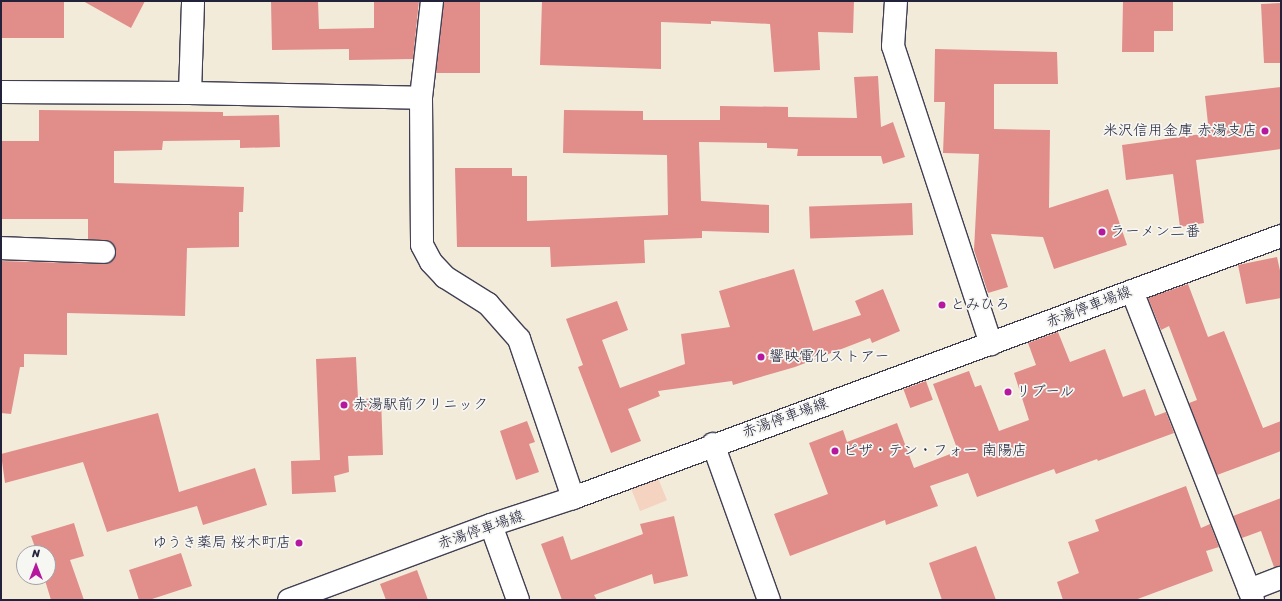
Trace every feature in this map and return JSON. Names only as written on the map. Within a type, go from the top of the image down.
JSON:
[{"type":"main road","points":[[190,93],[193,1]]},
{"type":"main road","points":[[432,1],[421,98],[422,245],[431,262],[445,277],[488,304],[519,339],[573,498]]},
{"type":"main road","points":[[896,1],[893,46],[991,344]]},
{"type":"main road","points":[[1,92],[190,93],[421,98]]},
{"type":"main road","name":"赤湯停車場線","points":[[289,600],[491,525],[573,498],[713,444],[991,344],[1281,236]]},
{"type":"main road","points":[[1,248],[104,252]]},
{"type":"main road","points":[[1132,291],[1251,595],[1281,578]]},
{"type":"main road","points":[[713,444],[769,600]]},
{"type":"main road","points":[[491,525],[518,600]]},
{"type":"shaded area","points":[[658,478],[667,500],[640,511],[631,489]]},
{"type":"building","points":[[1,1],[64,1],[64,38],[1,38]]},
{"type":"building","points":[[83,1],[145,1],[131,28]]},
{"type":"building","points":[[271,1],[318,1],[319,29],[374,28],[374,1],[419,1],[413,59],[349,60],[349,49],[272,50]]},
{"type":"building","points":[[444,1],[480,1],[480,73],[436,73]]},
{"type":"building","points":[[542,1],[854,1],[853,33],[818,32],[820,70],[774,72],[770,24],[711,21],[711,24],[661,22],[661,69],[540,65]]},
{"type":"building","points":[[1123,1],[1173,1],[1173,31],[1154,31],[1154,52],[1122,52]]},
{"type":"building","points":[[1281,3],[1281,63],[1264,63],[1261,4]]},
{"type":"building","points":[[935,49],[1057,52],[1058,84],[994,84],[994,129],[1050,130],[1049,208],[1108,189],[1127,245],[1054,269],[1043,237],[991,234],[1008,287],[988,293],[974,250],[979,154],[943,153],[945,102],[934,102]]},
{"type":"building","points":[[878,76],[881,127],[893,122],[905,157],[883,164],[881,156],[797,156],[798,149],[767,148],[767,143],[699,142],[701,201],[769,205],[769,233],[702,231],[702,238],[644,240],[645,263],[551,267],[550,247],[457,247],[455,168],[512,168],[512,176],[527,176],[527,221],[668,215],[667,155],[563,153],[564,110],[643,111],[643,120],[720,120],[720,106],[788,107],[788,117],[857,118],[854,77]]},
{"type":"building","points":[[1281,87],[1281,149],[1196,160],[1204,223],[1180,227],[1173,174],[1126,180],[1122,145],[1209,133],[1205,96]]},
{"type":"building","points":[[39,110],[223,112],[223,116],[279,115],[280,147],[240,148],[240,140],[163,141],[162,150],[114,151],[114,183],[244,187],[243,212],[239,212],[239,247],[187,248],[185,316],[67,313],[67,355],[24,354],[24,367],[20,367],[11,414],[1,413],[1,261],[104,264],[110,263],[116,253],[110,241],[88,239],[88,219],[1,219],[1,141],[39,141]]},
{"type":"building","points":[[912,203],[913,235],[810,239],[809,207]]},
{"type":"building","points":[[1277,257],[1281,275],[1281,298],[1246,304],[1238,265]]},
{"type":"building","points":[[794,269],[813,331],[861,315],[855,301],[883,289],[900,331],[872,343],[870,338],[795,367],[733,385],[732,381],[658,391],[660,396],[628,409],[641,441],[611,453],[578,367],[583,365],[566,319],[617,301],[628,330],[602,340],[620,388],[685,364],[681,334],[730,327],[719,291]]},
{"type":"building","points":[[1188,284],[1208,337],[1224,331],[1263,428],[1281,421],[1281,451],[1217,475],[1189,403],[1197,400],[1169,326],[1161,330],[1148,298]]},
{"type":"building","points":[[1058,332],[1070,362],[1105,349],[1123,397],[1145,389],[1155,416],[1166,412],[1174,433],[1098,461],[1097,459],[1056,474],[1054,469],[977,497],[968,473],[930,486],[938,506],[886,525],[885,520],[790,556],[774,514],[828,494],[809,443],[843,430],[847,442],[897,423],[914,468],[958,451],[933,384],[969,371],[975,387],[981,385],[999,431],[1029,420],[1014,373],[1036,365],[1028,343]]},
{"type":"building","points":[[356,357],[358,399],[381,398],[383,455],[348,456],[349,472],[334,476],[336,492],[292,494],[291,461],[320,460],[316,359]]},
{"type":"building","points":[[926,381],[933,400],[910,408],[903,389]]},
{"type":"building","points":[[158,413],[179,492],[255,468],[267,505],[203,525],[197,506],[107,532],[83,462],[5,483],[1,454]]},
{"type":"building","points":[[527,421],[535,442],[529,444],[539,472],[516,480],[500,431]]},
{"type":"building","points":[[1186,486],[1201,528],[1210,524],[1219,547],[1206,551],[1213,571],[1135,600],[1063,600],[1057,582],[1079,573],[1068,542],[1099,531],[1095,520]]},
{"type":"building","points":[[1281,498],[1281,566],[1274,567],[1261,531],[1242,538],[1233,516]]},
{"type":"building","points":[[674,516],[688,576],[654,584],[652,574],[594,595],[597,600],[562,600],[541,544],[563,536],[571,560],[643,534],[640,524]]},
{"type":"building","points":[[74,523],[84,556],[70,560],[84,600],[51,600],[46,585],[56,585],[56,545],[34,545],[31,536]]},
{"type":"building","points":[[976,546],[996,600],[942,600],[929,563]]},
{"type":"building","points":[[181,553],[192,586],[149,600],[139,600],[129,570]]},
{"type":"building","points":[[417,570],[428,600],[386,600],[380,584]]},
{"type":"place","name":"米沢信用金庫 赤湯支店","points":[[1265,131]]},
{"type":"place","name":"ラーメン二番","points":[[1102,232]]},
{"type":"place","name":"とみひろ","points":[[942,305]]},
{"type":"place","name":"響映電化ストアー","points":[[761,357]]},
{"type":"place","name":"リブール","points":[[1008,392]]},
{"type":"place","name":"赤湯駅前クリニック","points":[[344,405]]},
{"type":"place","name":"ピザ・テン・フォー 南陽店","points":[[835,451]]},
{"type":"place","name":"ゆうき薬局 桜木町店","points":[[299,543]]}]
